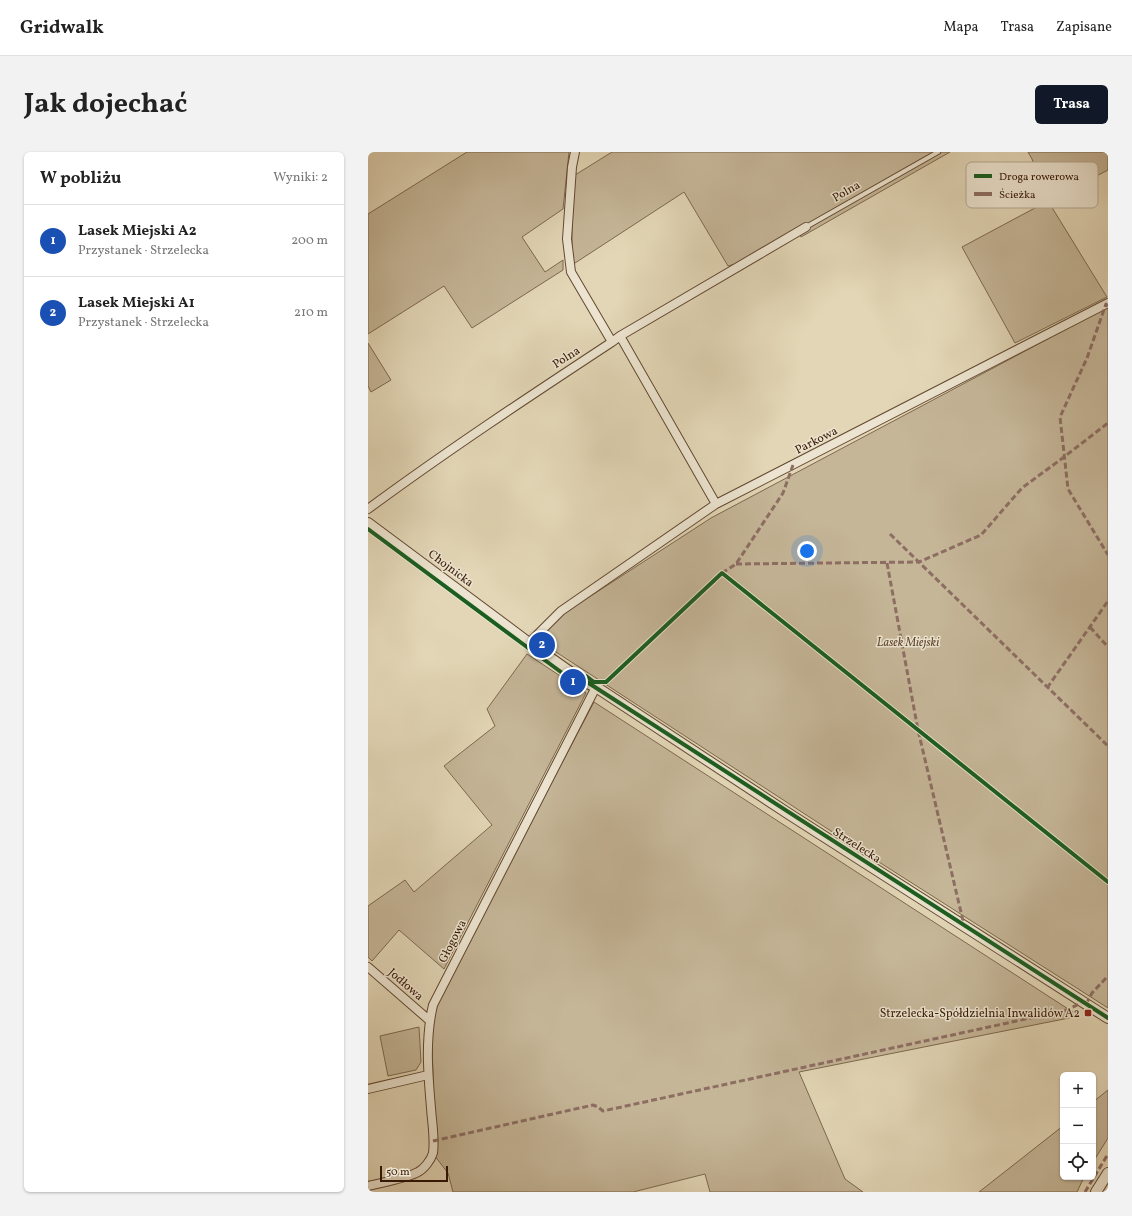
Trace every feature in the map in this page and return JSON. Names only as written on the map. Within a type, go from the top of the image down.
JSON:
[{"type":"street","points":[[575,152],[572,167],[567,239],[571,272],[612,342],[620,336],[716,504]]},
{"type":"street","name":"Polna","points":[[620,336],[806,227]]},
{"type":"street","name":"Parkowa","points":[[529,643],[561,611],[716,504],[1108,302]]},
{"type":"street","name":"Polna","points":[[368,509],[416,473],[612,342]]},
{"type":"street","name":"Chojnicka","points":[[368,523],[517,634]]},
{"type":"street","name":"Strzelecka","points":[[517,634],[583,681],[596,687],[1108,1018]]},
{"type":"street","name":"Głogowa","points":[[368,1186],[417,1173],[430,1160],[433,1141],[428,1075],[429,1020],[433,1005],[596,687]]},
{"type":"street","name":"Jodłowa","points":[[368,967],[429,1020]]},
{"type":"street","points":[[368,1089],[428,1075]]},
{"type":"street","points":[[1096,1192],[1108,1173]]},
{"type":"lane","name":"Polna","points":[[806,227],[938,152]]},
{"type":"green space","points":[[467,152],[569,152],[563,209],[522,237],[545,272],[563,260],[563,270],[472,328],[444,286],[368,334],[368,214]]},
{"type":"green space","points":[[612,152],[950,152],[801,237],[797,229],[739,263],[728,266],[684,192],[572,265],[572,219],[575,175]]},
{"type":"green space","points":[[1028,152],[1108,152],[1108,170],[1098,175],[1098,162],[1033,162]]},
{"type":"green space","points":[[1035,208],[1052,208],[1107,297],[1015,343],[962,247]]},
{"type":"green space","name":"Lasek Miejski","points":[[1108,307],[1108,1008],[857,848],[536,639],[563,614],[711,518]]},
{"type":"green space","points":[[368,343],[391,380],[371,392],[368,386]]},
{"type":"green space","points":[[527,654],[586,693],[444,969],[399,930],[372,961],[368,957],[368,906],[405,880],[414,892],[492,825],[444,766],[495,726],[487,709]]},
{"type":"green space","points":[[594,702],[1079,1016],[799,1072],[845,1179],[863,1192],[710,1192],[705,1174],[633,1192],[453,1192],[448,1173],[434,1155],[431,1033],[434,1007]]},
{"type":"green space","points":[[419,1027],[421,1062],[416,1070],[388,1076],[380,1036]]},
{"type":"green space","points":[[1108,1090],[1108,1138],[1096,1157],[1096,1108],[1096,1100]]},
{"type":"green space","points":[[1060,1128],[1060,1180],[1083,1180],[1077,1192],[979,1192]]},
{"type":"marked path","points":[[1108,306],[1106,304],[1087,358],[1060,417],[1068,489],[1108,555]]},
{"type":"marked path","points":[[736,564],[919,562],[981,535],[1022,488],[1108,423]]},
{"type":"marked path","points":[[722,573],[736,564],[783,493],[793,465]]},
{"type":"marked path","points":[[890,534],[1108,746]]},
{"type":"marked path","points":[[887,563],[918,730],[964,925]]},
{"type":"marked path","points":[[1047,688],[1108,601]]},
{"type":"marked path","points":[[1090,627],[1108,647]]},
{"type":"marked path","points":[[1086,1004],[1092,993],[1108,976]]},
{"type":"marked path","points":[[433,1141],[593,1105],[603,1111],[1067,1010],[1083,1002]]},
{"type":"marked path","points":[[1085,1192],[1108,1154]]},
{"type":"cycle path","points":[[368,529],[580,686],[586,676],[594,682],[606,682],[722,573],[1108,882]]},
{"type":"cycle path","points":[[587,682],[1108,1018]]},
{"type":"place","name":"Lasek Miejski A1","points":[[542,645]]},
{"type":"place","name":"Lasek Miejski A2","points":[[573,682]]},
{"type":"place","name":"Strzelecka-Spółdzielnia Inwalidów A2","points":[[1088,1013]]}]
